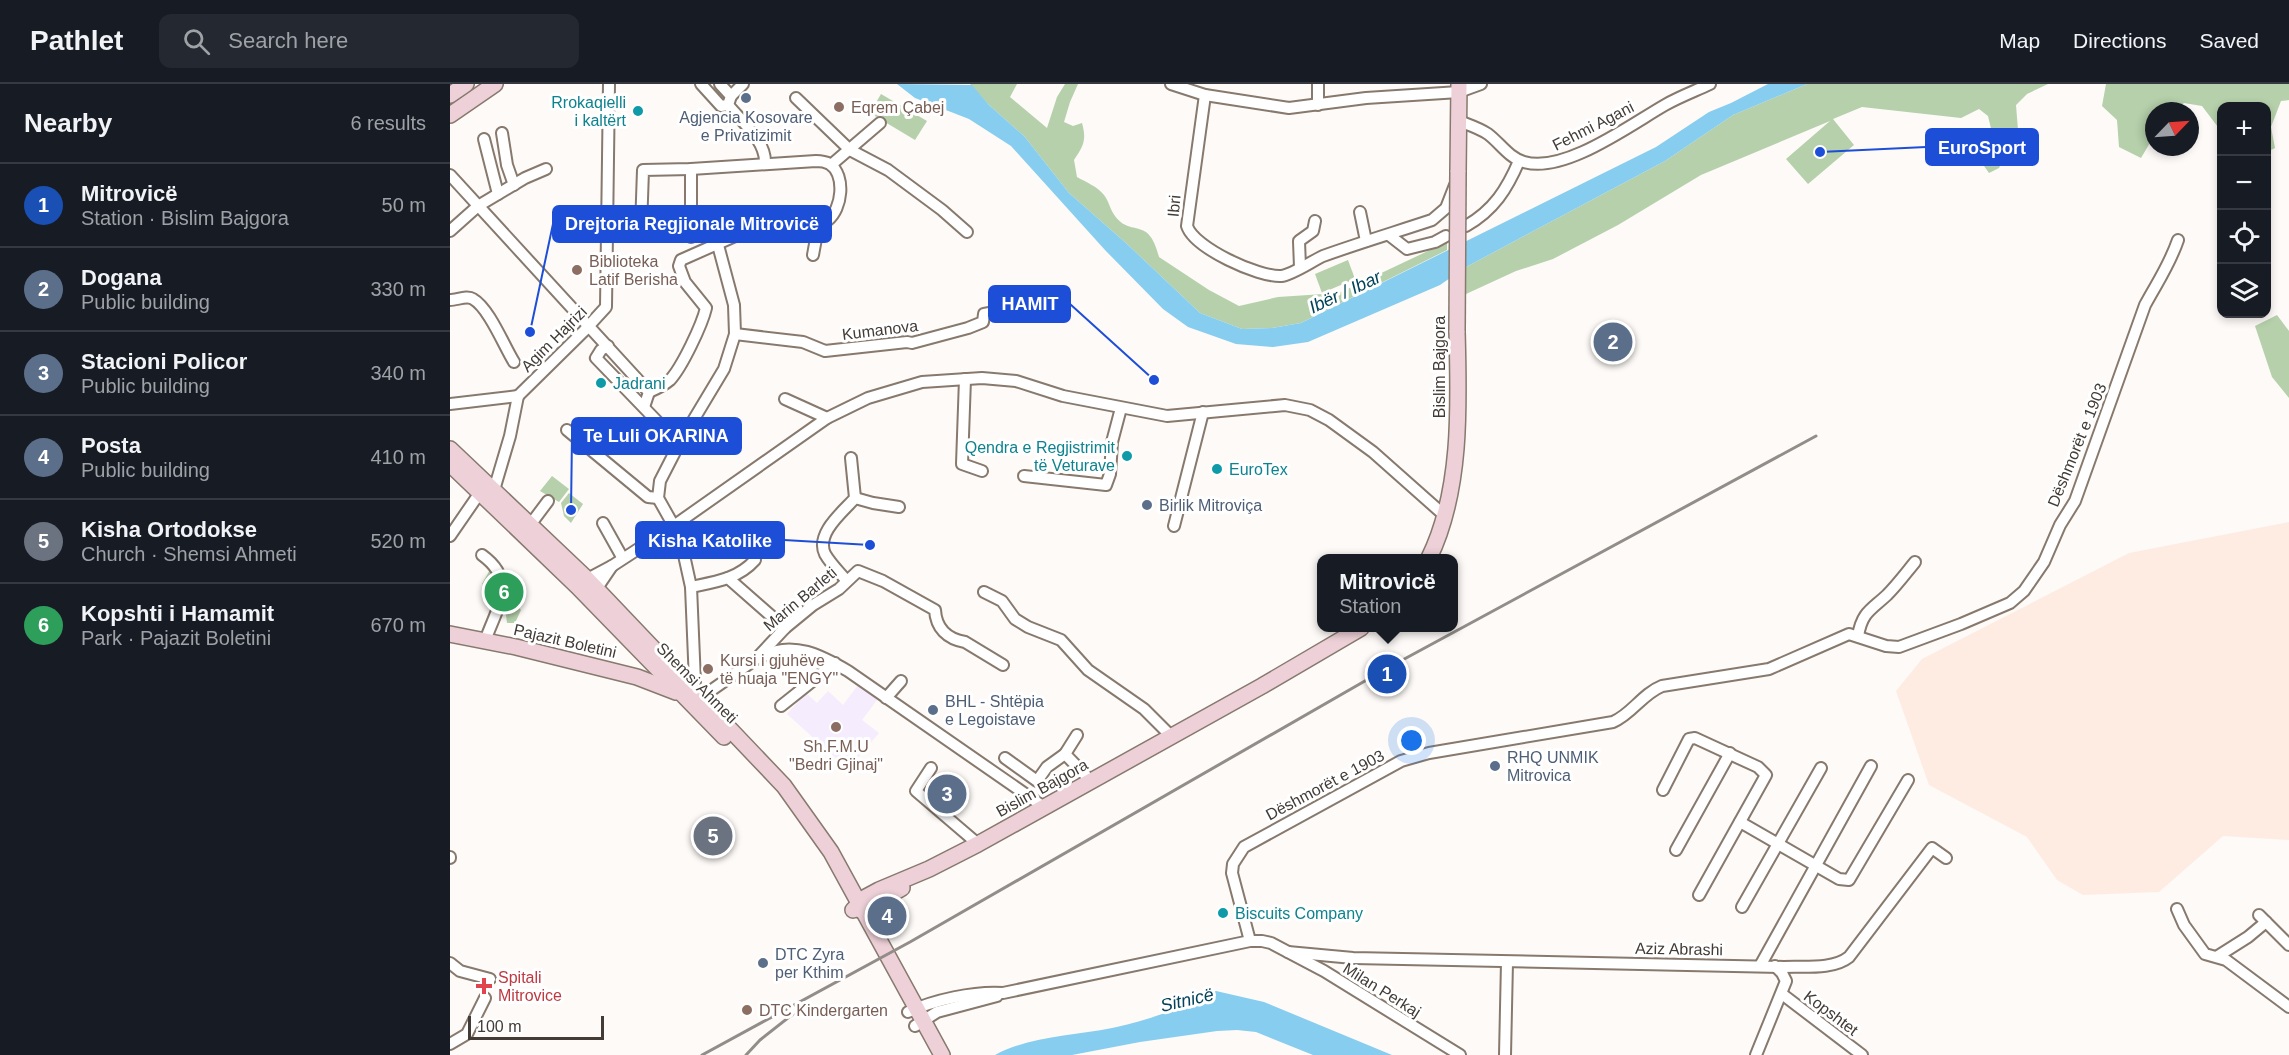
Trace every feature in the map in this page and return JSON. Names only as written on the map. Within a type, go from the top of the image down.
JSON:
[{"type":"main road","points":[[450,95],[466,84]]},
{"type":"main road","points":[[452,111],[495,84]]},
{"type":"main road","name":"Bislim Bajgora","points":[[1430,554],[1443,515],[1454,468],[1458,430],[1459,88]]},
{"type":"main road","name":"Shemsi Ahmeti","points":[[450,449],[488,491],[582,582]]},
{"type":"main road","name":"Shemsi Ahmeti","points":[[450,464],[530,525],[649,653],[687,686],[708,700],[784,786],[819,832],[842,870],[883,957]]},
{"type":"main road","name":"Bislim Bajgora","points":[[859,907],[978,844],[1262,686],[1349,632]]},
{"type":"main road","name":"Pajazit Boletini","points":[[450,634],[637,677],[687,686]]},
{"type":"main road","points":[[637,677],[649,653]]},
{"type":"main road","name":"Shemsi Ahmeti","points":[[687,686],[778,793],[810,837],[871,923],[883,957]]},
{"type":"main road","points":[[842,870],[861,886],[880,895],[871,923]]},
{"type":"main road","points":[[883,957],[916,1017],[942,1055]]},
{"type":"main road","points":[[916,1017],[931,1055]]},
{"type":"street","name":"Agim Hajrizi","points":[[518,396],[606,307],[609,84]]},
{"type":"street","points":[[701,84],[722,106],[730,101],[742,84]]},
{"type":"street","points":[[720,84],[760,144],[765,155],[765,163]]},
{"type":"street","points":[[1171,84],[1205,95],[1289,108],[1481,84]]},
{"type":"street","points":[[1318,84],[1318,105]]},
{"type":"street","name":"Fehmi Agani","points":[[1519,161],[1545,165],[1567,159],[1622,131],[1667,104],[1710,84]]},
{"type":"street","name":"Ibri","points":[[1205,95],[1186,219],[1189,232],[1221,255],[1248,268],[1282,276],[1322,257],[1432,219],[1441,214],[1450,200],[1458,172]]},
{"type":"street","points":[[796,98],[850,150],[888,170],[942,210],[967,232]]},
{"type":"street","points":[[1459,121],[1488,134],[1519,161],[1508,187],[1484,216],[1466,225]]},
{"type":"street","points":[[831,165],[880,123]]},
{"type":"street","points":[[502,133],[507,165],[514,185]]},
{"type":"street","points":[[484,139],[498,194]]},
{"type":"street","points":[[641,228],[643,170],[691,170],[816,161],[831,165],[840,183],[839,199],[831,217],[819,222],[787,221],[760,225],[681,260],[679,266],[685,282],[706,308],[703,321],[694,334],[685,358],[669,381],[649,393],[644,407]]},
{"type":"street","points":[[450,231],[478,206],[546,170]]},
{"type":"street","points":[[691,170],[691,237]]},
{"type":"street","points":[[450,175],[649,393]]},
{"type":"street","points":[[1360,212],[1366,241]]},
{"type":"street","points":[[1300,267],[1299,241],[1313,231],[1315,221]]},
{"type":"street","points":[[813,255],[819,222]]},
{"type":"street","points":[[1389,235],[1407,249],[1435,242],[1446,236]]},
{"type":"street","name":"Dëshmorët e 1903","points":[[1250,941],[1232,873],[1233,864],[1244,847],[1401,761],[1429,753],[1613,722],[1633,709],[1652,691],[1662,686],[1762,670],[1790,661],[1844,635],[1858,636],[1886,646],[1905,646],[2010,603],[2024,591],[2044,562],[2075,501],[2145,306],[2165,272],[2178,240]]},
{"type":"street","points":[[687,686],[690,587],[680,537],[658,498],[660,481],[679,444],[724,369],[735,334],[734,305],[718,245]]},
{"type":"street","points":[[450,300],[467,297],[475,300],[490,318],[514,362]]},
{"type":"street","name":"Kumanova","points":[[735,334],[803,342],[825,351],[841,350],[912,343],[983,322],[984,314],[1022,307]]},
{"type":"street","points":[[608,346],[601,350],[596,358],[679,444]]},
{"type":"street","points":[[582,582],[612,566],[675,525],[827,418],[868,398],[922,382],[981,378],[1016,381],[1063,396],[1167,416],[1285,405],[1310,410],[1329,420],[1373,452],[1443,515]]},
{"type":"street","points":[[965,379],[962,464],[982,471]]},
{"type":"street","points":[[450,404],[518,396],[510,436],[488,491],[450,536]]},
{"type":"street","points":[[785,399],[827,418]]},
{"type":"street","points":[[1024,476],[1106,485],[1110,474],[1112,442],[1120,408]]},
{"type":"street","points":[[1174,526],[1203,412]]},
{"type":"street","points":[[567,430],[648,497],[658,498]]},
{"type":"street","points":[[846,580],[824,552],[824,538],[828,529],[855,498],[852,458]]},
{"type":"street","points":[[855,498],[899,507]]},
{"type":"street","points":[[530,525],[548,501]]},
{"type":"street","points":[[603,523],[622,558]]},
{"type":"street","name":"Pajazit Boletini","points":[[482,555],[495,565],[503,582],[502,595],[485,641]]},
{"type":"street","points":[[690,587],[728,578],[747,569],[755,560]]},
{"type":"street","points":[[1858,636],[1860,623],[1866,614],[1887,595],[1915,562]]},
{"type":"street","points":[[593,594],[612,566]]},
{"type":"street","name":"Marin Barleti","points":[[708,700],[756,659],[785,628],[813,605],[839,589],[858,571],[897,588],[935,610],[938,624],[952,638],[965,642],[1003,665]]},
{"type":"street","points":[[728,578],[785,628]]},
{"type":"street","points":[[984,592],[1002,601],[1015,619],[1028,627],[1061,640],[1088,670],[1144,709],[1171,736]]},
{"type":"street","points":[[756,659],[775,650],[802,650],[835,663],[1044,807]]},
{"type":"street","points":[[781,706],[835,663]]},
{"type":"street","points":[[886,698],[901,681]]},
{"type":"street","points":[[1005,758],[1037,781],[1047,766],[1065,754],[1077,735]]},
{"type":"street","points":[[1663,790],[1689,739],[1700,739],[1730,753],[1758,767],[1766,775],[1699,895]]},
{"type":"street","points":[[1676,850],[1730,753]]},
{"type":"street","points":[[1065,754],[1091,781]]},
{"type":"street","points":[[1760,966],[1871,766]]},
{"type":"street","points":[[931,768],[916,791],[978,844]]},
{"type":"street","points":[[1742,907],[1821,768]]},
{"type":"street","points":[[1740,822],[1839,879],[1849,880],[1852,879],[1908,780]]},
{"type":"street","name":"Aziz Abrashi","points":[[1250,941],[1262,941],[1288,952],[1353,958],[1760,966],[1829,964],[1844,961],[1849,957],[1932,848],[1946,858]]},
{"type":"street","points":[[2177,909],[2195,943],[2205,954],[2226,960],[2289,1007]]},
{"type":"street","points":[[2218,957],[2263,918],[2289,945]]},
{"type":"street","points":[[916,1017],[926,1004],[947,999],[1003,993],[1250,941]]},
{"type":"street","name":"Milan Perkaj","points":[[1288,952],[1460,1055]]},
{"type":"street","points":[[1339,981],[1337,974],[1342,965],[1353,958]]},
{"type":"street","points":[[1505,1055],[1507,962]]},
{"type":"street","points":[[450,963],[460,971],[490,979]]},
{"type":"street","points":[[1756,1055],[1786,981],[1775,966]]},
{"type":"street","name":"Kopshtet","points":[[1782,994],[1862,1055]]},
{"type":"street","points":[[450,1044],[467,1034],[485,998]]},
{"type":"shaded area","points":[[2289,522],[2289,840],[2223,836],[2159,892],[2083,895],[2057,880],[2027,837],[1929,785],[1896,691],[1922,659],[2129,553]]},
{"type":"shaded area","name":"Sh.F.M.U \"Bedri Gjinaj\"","points":[[859,684],[877,700],[862,720],[879,733],[848,769],[787,714],[806,693],[817,703],[828,691],[843,705]]},
{"type":"green space","points":[[970,84],[1017,84],[1010,97],[1047,128],[1057,97],[1065,84],[1078,84],[1064,122],[1073,126],[1082,123],[1083,143],[1074,160],[1077,177],[1092,185],[1106,197],[1113,214],[1121,222],[1145,231],[1155,244],[1159,257],[1209,290],[1239,306],[1278,297],[1339,293],[1447,242],[1447,250],[1301,323],[1272,328],[1242,329],[1200,313],[1069,193],[1024,136],[989,105]]},
{"type":"green space","points":[[1807,84],[2048,84],[2027,94],[2016,105],[2018,130],[1999,168],[1989,173],[1979,159],[1994,141],[1988,116],[1979,109],[1961,118],[1862,107],[1833,119],[1854,145],[1808,184],[1786,159],[1830,121],[1701,175],[1618,225],[1553,259],[1516,271],[1466,294],[1466,267],[1665,161],[1733,115]]},
{"type":"green space","points":[[2106,84],[2289,84],[2289,100],[2281,101],[2271,127],[2271,102],[2217,102],[2217,126],[2202,106],[2199,106],[2199,102],[2145,102],[2145,151],[2141,158],[2119,147],[2117,120],[2102,106]]},
{"type":"green space","points":[[881,94],[927,121],[915,140],[870,113]]},
{"type":"green space","points":[[2271,127],[2275,148],[2271,150]]},
{"type":"green space","points":[[1348,260],[1355,279],[1322,293],[1315,274]]},
{"type":"green space","points":[[2277,315],[2289,331],[2289,398],[2272,377],[2255,326]]},
{"type":"green space","points":[[552,476],[569,489],[559,502],[540,491]]},
{"type":"green space","points":[[569,493],[583,504],[571,523],[564,516],[561,503]]},
{"type":"green space","points":[[492,566],[517,584],[509,595],[521,610],[515,623],[507,623],[506,615],[494,588],[482,584]]},
{"type":"water","points":[[897,84],[972,85],[989,105],[1024,136],[1069,193],[1200,313],[1242,329],[1272,328],[1301,323],[1656,147],[1709,112],[1768,84],[1807,84],[1733,115],[1665,161],[1466,267],[1440,285],[1308,342],[1273,347],[1236,344],[1188,327],[1163,309],[1105,250],[1011,146],[969,119],[915,98]]},
{"type":"water","points":[[1216,991],[1264,1002],[1392,1055],[1313,1055],[1256,1032],[1237,1030],[1140,1042],[1072,1055],[995,1055],[1037,1040],[1137,1022],[1180,1008]]},
{"type":"railway","points":[[1458,630],[1816,436]]},
{"type":"railway","points":[[702,1055],[910,942],[1454,632]]},
{"type":"railway","points":[[746,1055],[760,1040],[793,1014]]},
{"type":"place","name":"Agjencia Kosovare e Privatizimit","points":[[746,98]]},
{"type":"place","name":"Eqrem Çabej","points":[[839,107]]},
{"type":"place","name":"Rrokaqielli i kaltërt","points":[[638,111]]},
{"type":"place","name":"EuroSport","points":[[1820,152]]},
{"type":"place","name":"Biblioteka Latif Berisha","points":[[577,270]]},
{"type":"place","name":"Drejtoria Regjionale Mitrovicë","points":[[530,332]]},
{"type":"place","name":"Dogana","points":[[1613,342]]},
{"type":"place","name":"HAMIT","points":[[1154,380]]},
{"type":"place","name":"Jadrani","points":[[601,383]]},
{"type":"place","name":"Qendra e Regjistrimit të Veturave","points":[[1127,456]]},
{"type":"place","name":"EuroTex","points":[[1217,469]]},
{"type":"place","name":"Birlik Mitroviça","points":[[1147,505]]},
{"type":"place","name":"Te Luli OKARINA","points":[[571,510]]},
{"type":"place","name":"Kisha Katolike","points":[[870,545]]},
{"type":"place","name":"Kopshti i Hamamit","points":[[504,592]]},
{"type":"place","name":"Kursi i gjuhëve të huaja \"ENGY\"","points":[[708,669]]},
{"type":"place","name":"Mitrovicë","points":[[1387,674]]},
{"type":"place","name":"BHL - Shtëpia e Legoistave","points":[[933,710]]},
{"type":"place","name":"Sh.F.M.U \"Bedri Gjinaj\"","points":[[836,727]]},
{"type":"place","name":"RHQ UNMIK Mitrovica","points":[[1495,766]]},
{"type":"place","name":"Stacioni Policor","points":[[947,794]]},
{"type":"place","name":"Kisha Ortodokse","points":[[713,836]]},
{"type":"place","name":"Biscuits Company","points":[[1223,913]]},
{"type":"place","name":"Posta","points":[[887,916]]},
{"type":"place","name":"DTC Zyra per Kthim","points":[[763,963]]},
{"type":"place","name":"Spitali Mitrovice","points":[[484,986]]},
{"type":"place","name":"DTC Kindergarten","points":[[747,1010]]},
{"type":"water label","name":"Ibër / Ibar","points":[[1345,292]]},
{"type":"water label","name":"Sitnicë","points":[[1187,1000]]}]
